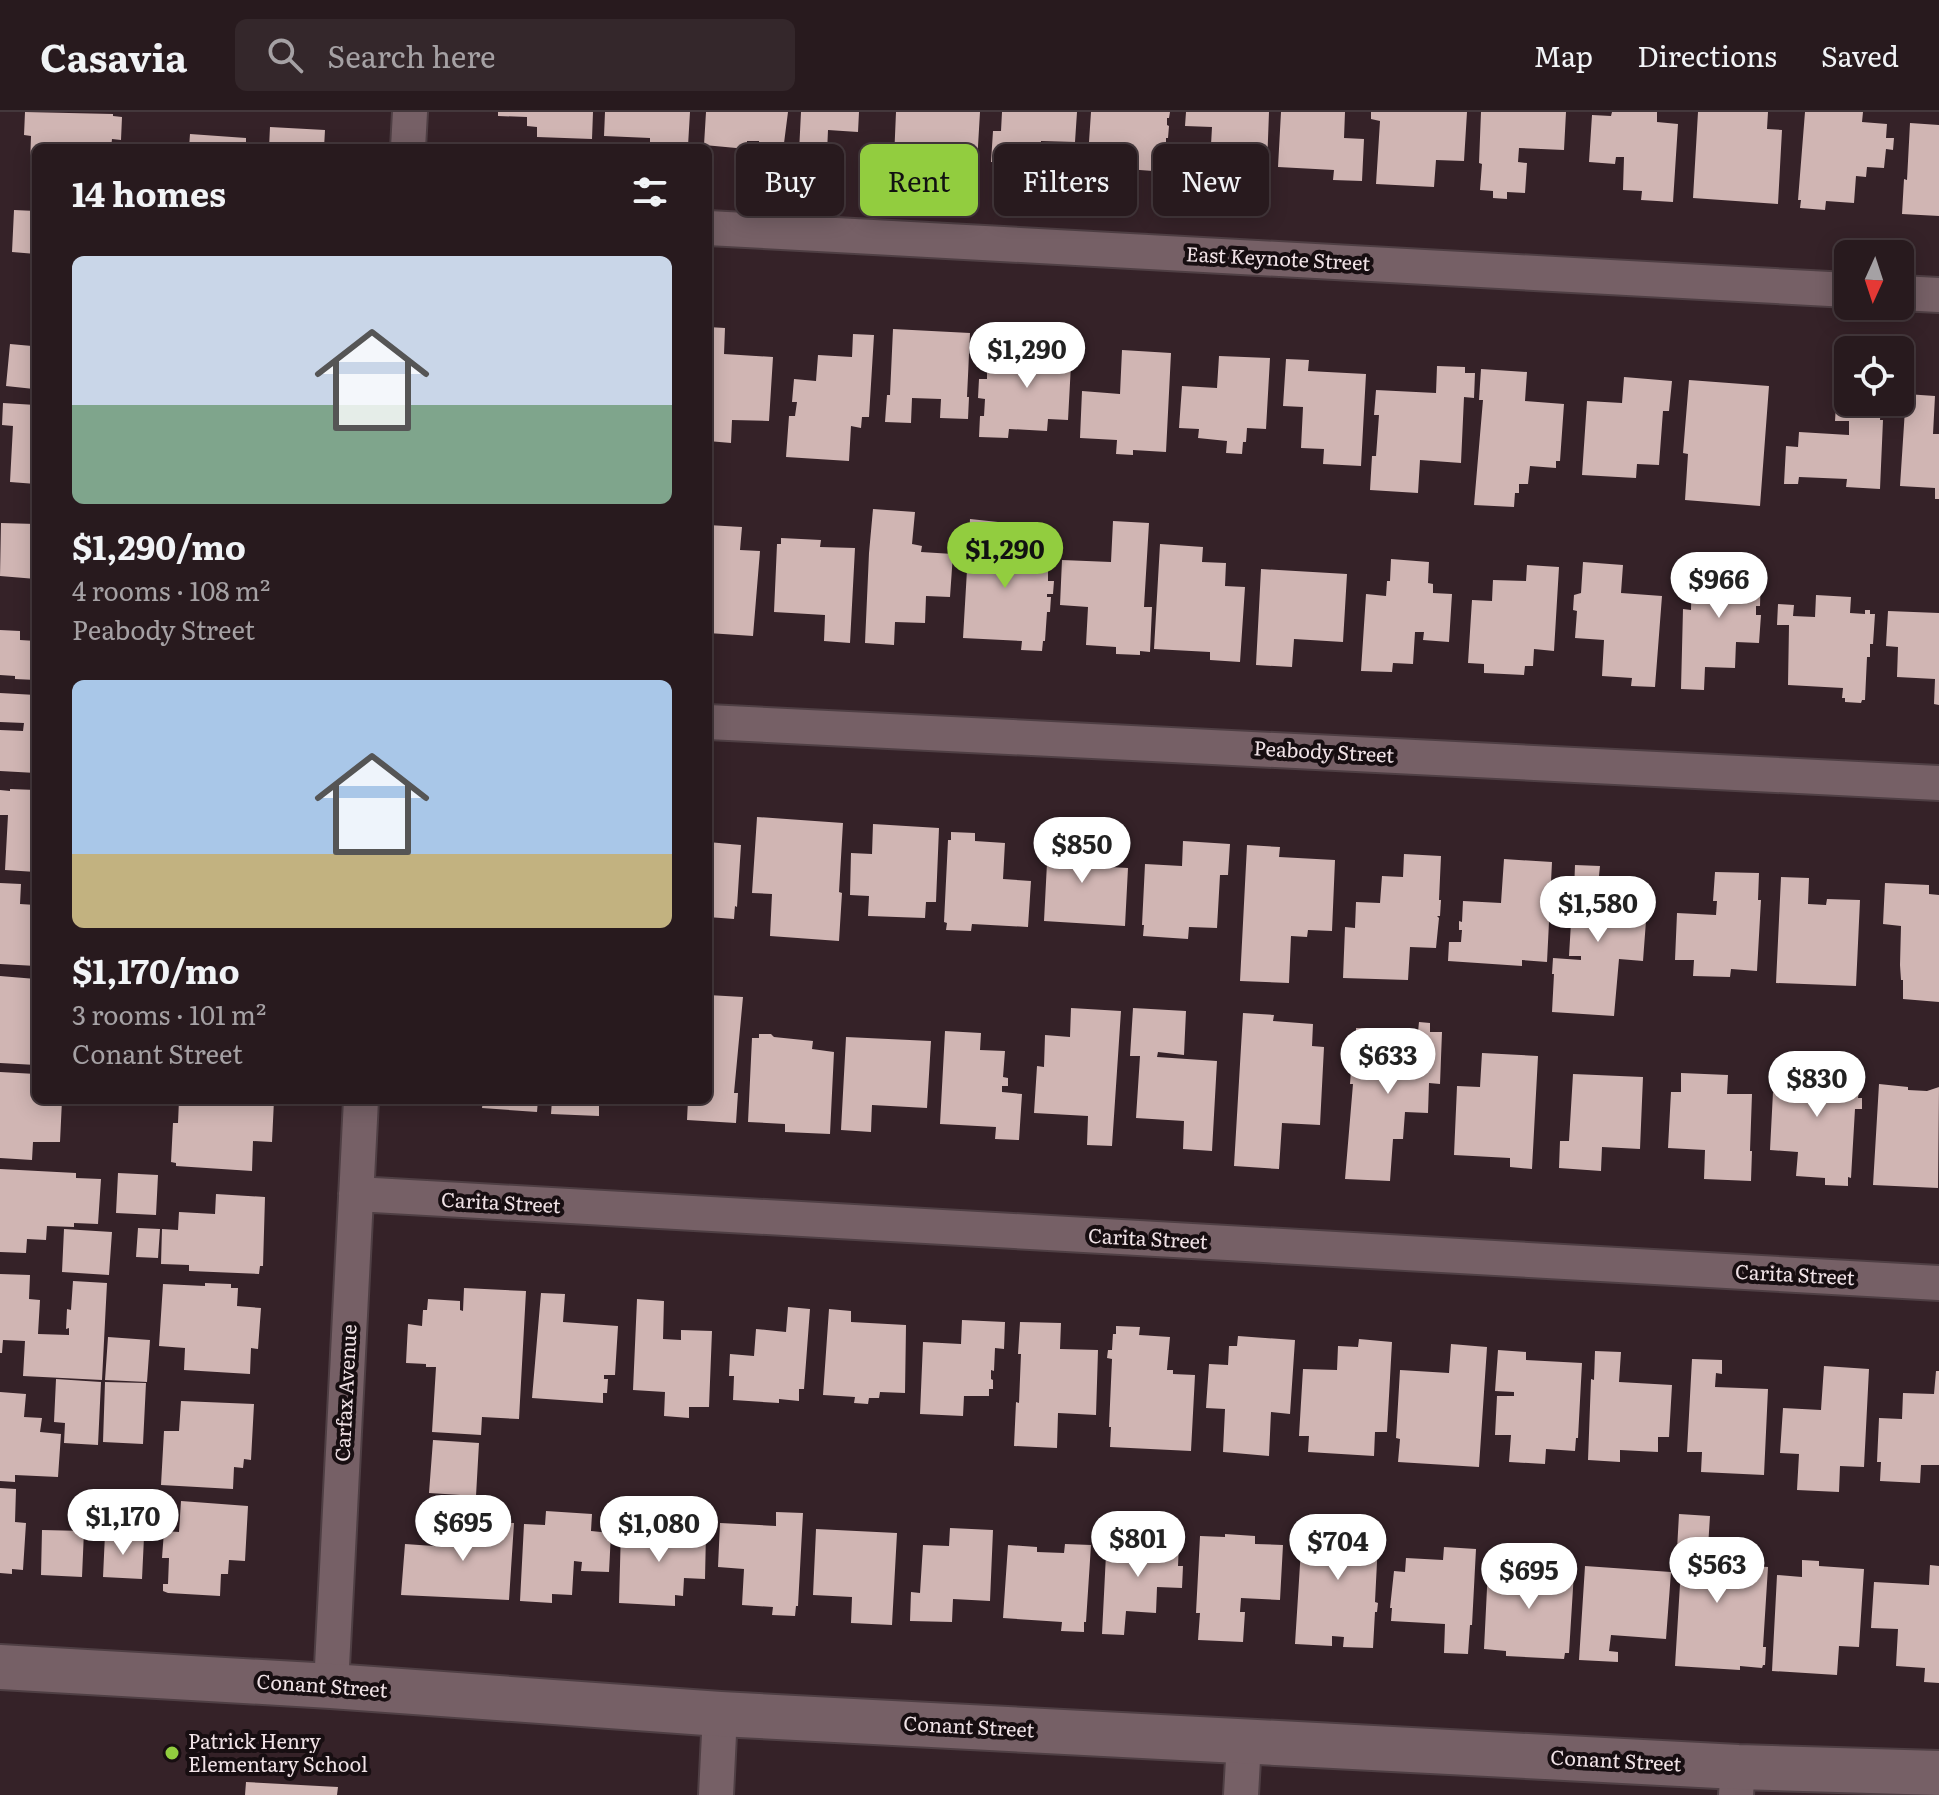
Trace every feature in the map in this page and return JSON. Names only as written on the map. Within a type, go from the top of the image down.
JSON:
[{"type":"street","points":[[408,144],[410,112]]},
{"type":"street","name":"East Keynote Street","points":[[712,228],[1834,289]]},
{"type":"street","points":[[1914,294],[1939,295]]},
{"type":"street","name":"Peabody Street","points":[[712,722],[1939,783]]},
{"type":"street","name":"Carfax Avenue","points":[[331,1686],[361,1104]]},
{"type":"street","name":"Carita Street","points":[[356,1194],[1939,1283]]},
{"type":"street","name":"Conant Street","points":[[0,1667],[331,1686],[720,1714],[1244,1742],[1737,1781],[1939,1773]]},
{"type":"street","points":[[716,1795],[720,1714]]},
{"type":"street","points":[[1241,1795],[1244,1742]]},
{"type":"building","points":[[25,112],[113,114],[122,117],[121,140],[112,139],[111,144],[32,144],[32,165],[31,136],[24,135]]},
{"type":"building","points":[[498,112],[593,112],[592,139],[537,137],[537,127],[527,126],[527,117],[498,116]]},
{"type":"building","points":[[605,112],[690,112],[688,144],[650,144],[650,138],[604,136]]},
{"type":"building","points":[[706,112],[788,112],[784,144],[747,141],[747,144],[736,144],[736,148],[704,144]]},
{"type":"building","points":[[801,112],[859,112],[858,132],[828,130],[827,144],[799,144]]},
{"type":"building","points":[[896,112],[980,112],[978,146],[895,144]]},
{"type":"building","points":[[1002,112],[1077,112],[1075,142],[994,144],[994,162],[991,162],[993,131],[1001,131]]},
{"type":"building","points":[[1091,112],[1170,112],[1166,138],[1169,144],[1153,144],[1153,171],[1137,170],[1137,144],[1089,142]]},
{"type":"building","points":[[1186,112],[1269,112],[1268,144],[1211,144],[1212,127],[1185,126]]},
{"type":"building","points":[[1281,112],[1345,112],[1344,138],[1364,139],[1362,181],[1333,180],[1334,170],[1278,167]]},
{"type":"building","points":[[1371,112],[1467,112],[1464,161],[1436,160],[1434,187],[1376,184],[1380,121],[1371,119]]},
{"type":"building","points":[[1481,112],[1566,112],[1564,150],[1519,148],[1518,162],[1527,163],[1525,193],[1507,192],[1507,199],[1493,198],[1493,191],[1480,190]]},
{"type":"building","points":[[1612,112],[1657,112],[1657,122],[1678,124],[1673,202],[1641,200],[1642,191],[1623,190],[1624,157],[1616,157],[1615,164],[1589,162],[1592,115],[1611,116]]},
{"type":"building","points":[[1698,112],[1768,112],[1767,129],[1782,130],[1778,204],[1693,198]]},
{"type":"building","points":[[1805,112],[1863,112],[1862,122],[1887,124],[1886,138],[1894,138],[1893,150],[1886,149],[1884,168],[1867,167],[1866,177],[1856,176],[1854,203],[1826,201],[1825,210],[1800,208],[1801,200],[1798,200]]},
{"type":"building","points":[[1910,123],[1939,125],[1939,216],[1902,214]]},
{"type":"building","points":[[270,127],[325,130],[324,144],[269,144]]},
{"type":"building","points":[[190,134],[246,138],[246,144],[189,144]]},
{"type":"building","points":[[14,210],[32,211],[32,254],[12,252]]},
{"type":"building","points":[[712,327],[725,328],[724,354],[773,357],[769,421],[732,420],[731,443],[712,441]]},
{"type":"building","points":[[893,329],[970,333],[968,419],[940,418],[941,399],[912,398],[911,423],[885,422],[887,395],[890,395]]},
{"type":"building","points":[[853,334],[874,335],[869,417],[862,417],[861,428],[851,426],[849,461],[786,457],[789,416],[795,416],[797,402],[792,402],[794,379],[816,381],[818,355],[852,357]]},
{"type":"building","points":[[1008,343],[1072,346],[1068,420],[1048,419],[1047,431],[1009,429],[1008,438],[979,437],[985,399],[978,398],[979,379],[987,379],[987,370],[1007,371]]},
{"type":"building","points":[[10,344],[32,346],[32,389],[6,386]]},
{"type":"building","points":[[1122,350],[1171,353],[1166,452],[1133,450],[1133,455],[1116,454],[1117,440],[1080,438],[1082,391],[1120,394]]},
{"type":"building","points":[[1219,356],[1270,358],[1266,429],[1247,428],[1242,454],[1226,453],[1227,441],[1198,438],[1199,429],[1179,428],[1182,386],[1217,388]]},
{"type":"building","points":[[1286,359],[1309,360],[1308,371],[1366,374],[1361,466],[1323,464],[1324,449],[1301,448],[1303,407],[1283,406]]},
{"type":"building","points":[[1437,366],[1465,367],[1465,373],[1475,373],[1474,398],[1464,397],[1461,463],[1420,460],[1418,493],[1370,490],[1379,415],[1374,415],[1376,390],[1436,393]]},
{"type":"building","points":[[1481,369],[1527,372],[1525,401],[1564,404],[1560,461],[1556,461],[1556,468],[1530,466],[1528,484],[1519,484],[1514,507],[1474,505],[1483,400],[1479,400]]},
{"type":"building","points":[[1624,377],[1672,381],[1669,411],[1663,411],[1659,465],[1637,464],[1636,478],[1582,475],[1587,401],[1622,403]]},
{"type":"building","points":[[1689,380],[1769,386],[1760,506],[1685,500],[1688,454],[1683,453]]},
{"type":"building","points":[[1914,395],[1935,396],[1933,434],[1939,434],[1939,499],[1935,499],[1935,488],[1900,486],[1905,416],[1914,416]]},
{"type":"building","points":[[3,403],[32,405],[32,484],[10,482],[13,426],[2,425]]},
{"type":"building","points":[[1835,416],[1880,416],[1880,420],[1883,420],[1880,489],[1846,487],[1847,479],[1799,477],[1798,484],[1784,484],[1786,446],[1798,447],[1799,432],[1849,435],[1849,421],[1835,421]]},
{"type":"building","points":[[873,509],[915,512],[912,544],[922,546],[921,552],[953,554],[950,597],[926,596],[925,623],[895,622],[894,645],[865,643]]},
{"type":"building","points":[[970,519],[998,522],[997,540],[1030,543],[1029,565],[1048,566],[1048,581],[1054,581],[1053,594],[1047,594],[1051,597],[1050,612],[1047,612],[1042,651],[1021,650],[1022,641],[963,638]]},
{"type":"building","points":[[1113,521],[1149,523],[1144,607],[1152,607],[1150,652],[1140,651],[1140,655],[1116,654],[1116,647],[1086,645],[1088,607],[1060,605],[1062,560],[1111,562]]},
{"type":"building","points":[[1,523],[32,524],[32,579],[0,576]]},
{"type":"building","points":[[712,525],[742,527],[740,550],[760,551],[753,636],[712,633]]},
{"type":"building","points":[[781,538],[821,540],[820,547],[855,548],[850,643],[824,641],[825,615],[774,612],[777,544],[781,544]]},
{"type":"building","points":[[1160,544],[1203,547],[1202,562],[1226,563],[1225,586],[1245,587],[1240,662],[1210,660],[1210,652],[1154,649]]},
{"type":"building","points":[[1391,559],[1429,562],[1428,583],[1433,584],[1433,593],[1452,594],[1449,642],[1423,640],[1424,632],[1415,632],[1413,664],[1393,663],[1392,672],[1361,671],[1366,594],[1386,596]]},
{"type":"building","points":[[1583,562],[1623,565],[1621,593],[1662,596],[1655,687],[1631,686],[1632,678],[1602,676],[1604,640],[1575,638],[1577,611],[1573,610],[1574,595],[1581,593]]},
{"type":"building","points":[[1527,565],[1559,567],[1554,651],[1534,649],[1533,666],[1525,666],[1524,675],[1484,673],[1484,664],[1468,663],[1472,600],[1492,601],[1493,580],[1526,581]]},
{"type":"building","points":[[1692,567],[1761,569],[1760,606],[1756,606],[1756,615],[1761,615],[1759,643],[1736,642],[1735,668],[1705,667],[1704,690],[1681,689],[1683,609],[1691,610]]},
{"type":"building","points":[[1261,569],[1347,574],[1343,642],[1294,639],[1292,667],[1256,665]]},
{"type":"building","points":[[1816,595],[1851,597],[1850,613],[1865,614],[1865,610],[1870,610],[1870,614],[1875,614],[1873,644],[1870,644],[1870,657],[1867,657],[1865,700],[1861,703],[1845,702],[1842,698],[1843,688],[1788,685],[1789,625],[1777,625],[1778,604],[1794,605],[1793,616],[1815,617]]},
{"type":"building","points":[[1888,611],[1939,613],[1939,705],[1934,704],[1935,679],[1897,677],[1898,647],[1886,646]]},
{"type":"building","points":[[0,630],[20,631],[20,640],[32,641],[32,680],[0,675]]},
{"type":"building","points":[[0,693],[32,695],[32,773],[0,771],[0,730],[23,731],[24,723],[0,722]]},
{"type":"building","points":[[0,790],[32,790],[32,872],[5,870],[8,815],[0,815]]},
{"type":"building","points":[[757,817],[843,823],[839,941],[770,936],[772,894],[752,893]]},
{"type":"building","points":[[873,824],[939,828],[936,902],[926,902],[925,918],[868,916],[869,896],[850,895],[851,853],[872,854]]},
{"type":"building","points":[[951,832],[975,833],[975,841],[1005,843],[1003,879],[1031,881],[1028,927],[972,924],[971,931],[946,930],[948,840],[951,840]]},
{"type":"building","points":[[1045,835],[1092,838],[1090,866],[1128,868],[1125,926],[1044,921]]},
{"type":"building","points":[[1183,841],[1230,844],[1228,875],[1220,875],[1217,928],[1189,927],[1188,939],[1143,936],[1145,864],[1182,866]]},
{"type":"building","points":[[712,842],[741,845],[734,919],[712,917]]},
{"type":"building","points":[[1247,845],[1280,847],[1279,857],[1335,860],[1332,931],[1308,930],[1307,937],[1291,936],[1289,983],[1240,981]]},
{"type":"building","points":[[1404,854],[1441,856],[1436,948],[1410,947],[1408,980],[1343,978],[1345,927],[1355,928],[1356,902],[1380,903],[1382,876],[1403,877]]},
{"type":"building","points":[[1504,859],[1552,862],[1547,962],[1522,960],[1522,966],[1448,961],[1449,942],[1461,942],[1459,921],[1462,922],[1463,901],[1501,903]]},
{"type":"building","points":[[1575,865],[1600,866],[1598,885],[1619,886],[1619,893],[1638,889],[1641,894],[1648,894],[1643,961],[1619,959],[1614,1016],[1552,1012],[1553,958],[1581,960],[1581,956],[1569,956]]},
{"type":"building","points":[[1715,872],[1759,873],[1758,900],[1761,900],[1757,971],[1731,969],[1730,977],[1693,976],[1694,960],[1675,960],[1677,913],[1716,915],[1717,901],[1713,901]]},
{"type":"building","points":[[1781,877],[1809,878],[1808,904],[1826,905],[1827,899],[1860,900],[1856,986],[1776,983]]},
{"type":"building","points":[[0,883],[21,884],[20,904],[32,905],[32,966],[0,964]]},
{"type":"building","points":[[1885,883],[1929,885],[1929,894],[1939,895],[1939,1002],[1903,999],[1901,926],[1883,924]]},
{"type":"building","points":[[0,976],[32,979],[32,1065],[0,1063]]},
{"type":"building","points":[[712,995],[743,997],[734,1093],[738,1093],[736,1123],[687,1120],[688,1104],[712,1104]]},
{"type":"building","points":[[1071,1008],[1121,1011],[1112,1146],[1087,1145],[1088,1116],[1034,1113],[1037,1066],[1044,1067],[1045,1035],[1070,1037]]},
{"type":"building","points":[[1133,1008],[1186,1011],[1184,1055],[1158,1052],[1157,1057],[1217,1061],[1212,1151],[1183,1149],[1184,1121],[1136,1118],[1140,1056],[1130,1056]]},
{"type":"building","points":[[1243,1013],[1274,1015],[1273,1021],[1313,1024],[1312,1046],[1324,1047],[1320,1125],[1282,1123],[1279,1169],[1234,1166]]},
{"type":"building","points":[[1419,1022],[1430,1023],[1430,1032],[1442,1032],[1440,1084],[1429,1083],[1428,1113],[1405,1112],[1403,1139],[1393,1139],[1390,1181],[1345,1179],[1354,1031],[1356,1028],[1367,1028],[1368,1040],[1379,1038],[1386,1044],[1399,1045],[1399,1031],[1418,1032]]},
{"type":"building","points":[[945,1031],[981,1033],[980,1050],[1005,1051],[1003,1077],[1008,1078],[1008,1086],[1002,1086],[1002,1092],[1022,1094],[1019,1140],[995,1139],[996,1127],[940,1124]]},
{"type":"building","points":[[759,1034],[813,1041],[812,1049],[834,1052],[830,1134],[785,1132],[785,1124],[748,1122],[752,1038],[759,1038]]},
{"type":"building","points":[[846,1037],[931,1041],[927,1108],[872,1105],[871,1132],[841,1130]]},
{"type":"building","points":[[1482,1053],[1538,1056],[1532,1169],[1510,1167],[1510,1158],[1454,1155],[1457,1086],[1480,1087]]},
{"type":"building","points":[[1822,1061],[1857,1063],[1859,1082],[1856,1082],[1856,1088],[1859,1089],[1858,1098],[1862,1098],[1862,1109],[1855,1109],[1848,1186],[1825,1185],[1825,1178],[1796,1176],[1798,1152],[1770,1150],[1776,1068],[1821,1070]]},
{"type":"building","points":[[0,1072],[32,1074],[32,1104],[62,1104],[60,1142],[33,1142],[32,1160],[0,1158]]},
{"type":"building","points":[[1681,1073],[1728,1075],[1727,1094],[1752,1094],[1751,1181],[1704,1179],[1705,1150],[1668,1148],[1671,1092],[1681,1092]]},
{"type":"building","points":[[1573,1074],[1643,1077],[1640,1149],[1602,1147],[1601,1171],[1559,1168],[1560,1141],[1569,1141]]},
{"type":"building","points":[[1879,1084],[1927,1091],[1939,1087],[1938,1188],[1873,1185]]},
{"type":"building","points":[[179,1104],[274,1104],[272,1142],[253,1141],[252,1171],[176,1166],[171,1162],[173,1123],[178,1123]]},
{"type":"building","points":[[482,1104],[538,1104],[537,1112],[482,1108]]},
{"type":"building","points":[[552,1104],[599,1104],[599,1116],[551,1114]]},
{"type":"building","points":[[0,1169],[76,1173],[76,1178],[101,1179],[98,1224],[47,1226],[46,1240],[27,1239],[26,1253],[0,1252]]},
{"type":"building","points":[[118,1173],[158,1175],[156,1215],[116,1213]]},
{"type":"building","points":[[216,1194],[265,1197],[263,1266],[260,1266],[259,1274],[189,1271],[189,1265],[161,1264],[162,1229],[178,1230],[179,1212],[215,1214]]},
{"type":"building","points":[[138,1228],[160,1229],[158,1258],[136,1257]]},
{"type":"building","points":[[64,1229],[112,1232],[109,1275],[62,1272]]},
{"type":"building","points":[[0,1274],[30,1275],[29,1299],[40,1300],[38,1334],[69,1335],[69,1328],[66,1329],[67,1309],[71,1310],[73,1281],[107,1283],[102,1380],[23,1376],[25,1341],[3,1340],[0,1353]]},
{"type":"building","points":[[205,1283],[231,1284],[231,1288],[238,1288],[237,1306],[261,1308],[258,1349],[251,1348],[250,1374],[184,1370],[185,1348],[159,1346],[163,1284],[205,1286]]},
{"type":"building","points":[[464,1288],[526,1291],[519,1419],[482,1417],[481,1435],[432,1432],[436,1367],[406,1363],[408,1324],[422,1326],[423,1310],[427,1310],[428,1299],[460,1301],[460,1310],[463,1311]]},
{"type":"building","points":[[541,1293],[565,1294],[563,1322],[618,1326],[615,1375],[604,1375],[604,1379],[608,1379],[603,1403],[532,1398]]},
{"type":"building","points":[[637,1299],[664,1301],[663,1339],[681,1340],[681,1330],[712,1331],[709,1407],[689,1407],[689,1418],[664,1416],[665,1392],[633,1390]]},
{"type":"building","points":[[788,1307],[810,1309],[804,1389],[799,1389],[799,1401],[733,1400],[734,1376],[729,1376],[730,1354],[754,1356],[756,1329],[786,1332]]},
{"type":"building","points":[[829,1309],[851,1311],[851,1322],[906,1325],[905,1393],[880,1392],[879,1398],[869,1398],[868,1404],[854,1403],[855,1397],[823,1395]]},
{"type":"building","points":[[962,1320],[1005,1322],[1004,1349],[995,1348],[994,1371],[991,1370],[993,1389],[989,1389],[989,1396],[964,1396],[963,1416],[920,1414],[923,1342],[961,1344]]},
{"type":"building","points":[[1020,1322],[1061,1323],[1060,1349],[1098,1350],[1096,1415],[1058,1413],[1057,1448],[1014,1446],[1016,1402],[1019,1403]]},
{"type":"building","points":[[1116,1326],[1140,1327],[1139,1335],[1170,1337],[1167,1370],[1173,1370],[1173,1374],[1195,1375],[1191,1451],[1110,1447],[1112,1359],[1107,1358],[1108,1350],[1112,1350]]},
{"type":"building","points":[[1238,1336],[1295,1340],[1290,1414],[1271,1412],[1269,1456],[1223,1452],[1225,1409],[1206,1408],[1209,1364],[1228,1365],[1229,1346],[1237,1346]]},
{"type":"building","points":[[108,1337],[150,1340],[147,1382],[105,1380]]},
{"type":"building","points":[[1359,1339],[1392,1342],[1387,1432],[1375,1432],[1374,1456],[1308,1452],[1309,1436],[1299,1436],[1303,1369],[1337,1370],[1338,1346],[1358,1347]]},
{"type":"building","points":[[1451,1344],[1487,1347],[1479,1467],[1398,1462],[1400,1439],[1396,1438],[1400,1370],[1449,1373]]},
{"type":"building","points":[[1498,1350],[1526,1352],[1526,1360],[1582,1363],[1575,1451],[1546,1449],[1545,1464],[1509,1462],[1511,1435],[1495,1435],[1497,1396],[1514,1396],[1514,1392],[1495,1391]]},
{"type":"building","points":[[1595,1351],[1621,1352],[1619,1382],[1672,1385],[1669,1437],[1658,1437],[1658,1452],[1620,1450],[1620,1462],[1588,1460]]},
{"type":"building","points":[[1692,1359],[1722,1360],[1722,1374],[1716,1373],[1715,1387],[1768,1389],[1764,1475],[1701,1472],[1702,1452],[1687,1452]]},
{"type":"building","points":[[1824,1366],[1869,1369],[1864,1467],[1840,1466],[1839,1492],[1797,1490],[1799,1454],[1780,1453],[1783,1408],[1821,1410]]},
{"type":"building","points":[[1936,1371],[1939,1371],[1939,1465],[1921,1465],[1920,1483],[1880,1481],[1881,1462],[1877,1462],[1879,1418],[1902,1419],[1903,1393],[1934,1394]]},
{"type":"building","points":[[56,1379],[101,1382],[98,1445],[64,1443],[65,1423],[54,1422]]},
{"type":"building","points":[[105,1382],[146,1383],[143,1444],[103,1442]]},
{"type":"building","points":[[0,1392],[26,1394],[24,1417],[42,1418],[40,1432],[61,1434],[58,1477],[15,1475],[15,1482],[0,1481]]},
{"type":"building","points":[[181,1401],[254,1404],[251,1460],[244,1459],[243,1468],[234,1467],[233,1489],[161,1485],[164,1431],[179,1431]]},
{"type":"building","points":[[433,1440],[479,1443],[476,1496],[429,1493]]},
{"type":"building","points":[[0,1488],[16,1489],[15,1522],[26,1523],[23,1570],[12,1569],[12,1574],[0,1573]]},
{"type":"building","points":[[181,1501],[248,1506],[245,1561],[229,1560],[228,1574],[221,1574],[220,1596],[163,1591],[163,1584],[168,1584],[169,1558],[162,1558],[164,1531],[179,1532]]},
{"type":"building","points":[[546,1511],[592,1514],[591,1531],[611,1533],[609,1572],[581,1571],[582,1562],[574,1561],[572,1595],[552,1594],[552,1603],[520,1601],[524,1524],[545,1525]]},
{"type":"building","points":[[776,1512],[803,1513],[795,1616],[772,1615],[773,1607],[742,1605],[744,1569],[718,1567],[720,1523],[776,1526]]},
{"type":"building","points":[[1679,1514],[1710,1516],[1707,1563],[1768,1567],[1763,1647],[1766,1647],[1765,1665],[1762,1668],[1740,1666],[1740,1670],[1675,1666],[1681,1568],[1676,1568]]},
{"type":"building","points":[[1303,1517],[1379,1522],[1375,1602],[1378,1603],[1373,1648],[1343,1647],[1344,1637],[1332,1636],[1332,1646],[1295,1644]]},
{"type":"building","points":[[450,1520],[514,1523],[509,1600],[401,1595],[405,1544],[448,1547]]},
{"type":"building","points":[[645,1526],[706,1532],[705,1579],[684,1578],[683,1596],[675,1595],[675,1606],[619,1603],[621,1529],[646,1529]]},
{"type":"building","points":[[950,1528],[993,1530],[990,1601],[953,1599],[952,1622],[910,1621],[911,1592],[920,1593],[923,1545],[949,1546]]},
{"type":"building","points":[[816,1529],[897,1533],[892,1625],[851,1623],[852,1597],[813,1595]]},
{"type":"building","points":[[42,1530],[84,1531],[82,1577],[41,1575]]},
{"type":"building","points":[[105,1534],[144,1537],[142,1579],[103,1577]]},
{"type":"building","points":[[1225,1534],[1255,1536],[1255,1544],[1283,1545],[1280,1600],[1241,1598],[1240,1612],[1245,1612],[1243,1642],[1198,1640],[1200,1613],[1196,1613],[1200,1536],[1225,1537]]},
{"type":"building","points":[[1134,1539],[1179,1542],[1178,1566],[1183,1566],[1182,1588],[1157,1587],[1156,1613],[1126,1611],[1124,1635],[1102,1634],[1106,1554],[1112,1554],[1113,1542],[1134,1543]]},
{"type":"building","points":[[1065,1544],[1091,1545],[1084,1632],[1061,1631],[1062,1622],[1003,1618],[1008,1545],[1037,1547],[1037,1552],[1064,1553]]},
{"type":"building","points":[[1444,1547],[1476,1549],[1468,1654],[1444,1653],[1445,1624],[1391,1621],[1394,1571],[1405,1572],[1406,1558],[1443,1560]]},
{"type":"building","points":[[1802,1560],[1819,1561],[1819,1566],[1864,1569],[1859,1647],[1839,1646],[1837,1675],[1772,1671],[1777,1575],[1802,1577]]},
{"type":"building","points":[[1514,1562],[1549,1564],[1549,1571],[1574,1572],[1569,1653],[1565,1653],[1564,1659],[1506,1656],[1506,1651],[1484,1649],[1488,1568],[1514,1569]]},
{"type":"building","points":[[1930,1565],[1939,1566],[1939,1683],[1924,1682],[1925,1668],[1896,1666],[1898,1629],[1871,1628],[1874,1582],[1929,1585]]},
{"type":"building","points":[[1585,1566],[1671,1572],[1666,1639],[1611,1635],[1609,1651],[1618,1652],[1618,1662],[1579,1660]]},
{"type":"building","points":[[246,1782],[338,1787],[337,1795],[245,1795]]},
{"type":"place","name":"Patrick Henry Elementary School","points":[[172,1753]]}]
